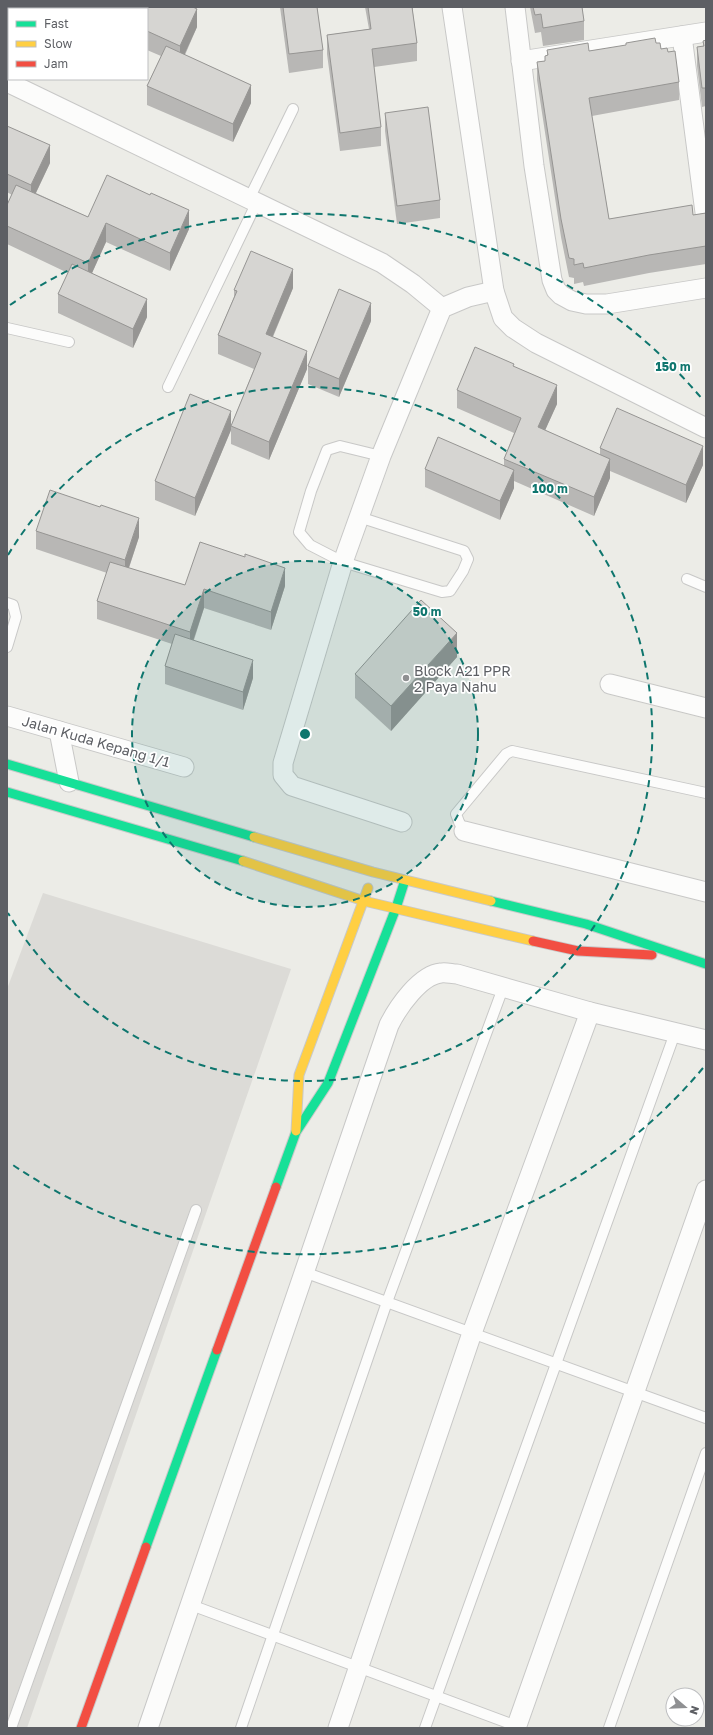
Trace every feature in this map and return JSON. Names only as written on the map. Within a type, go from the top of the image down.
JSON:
[{"type":"main road","points":[[7,764],[372,872],[586,924],[706,964]]},
{"type":"main road","points":[[7,792],[243,861],[364,901],[578,951],[679,956]]},
{"type":"main road","points":[[296,1132],[299,1075],[364,901],[372,872]]},
{"type":"main road","points":[[81,1728],[296,1132],[328,1083],[396,908],[405,880]]},
{"type":"street","points":[[452,7],[494,291],[504,318],[513,328],[536,343],[706,428]]},
{"type":"street","points":[[515,7],[534,166],[552,280],[556,290],[572,301],[586,304],[608,304],[706,288]]},
{"type":"street","points":[[521,61],[706,32]]},
{"type":"street","points":[[682,36],[706,220]]},
{"type":"street","points":[[7,82],[382,263],[413,284],[442,308]]},
{"type":"street","points":[[402,822],[292,786],[283,775],[283,763],[343,562],[381,456],[442,308],[468,297],[494,291]]},
{"type":"street","points":[[610,684],[706,708]]},
{"type":"street","name":"Jalan Kuda Kepang 1/1","points":[[7,716],[184,767]]},
{"type":"street","points":[[59,731],[69,782]]},
{"type":"street","points":[[464,831],[706,892]]},
{"type":"street","points":[[148,1728],[389,1025],[396,1012],[421,982],[430,976],[442,972],[457,974],[590,1012],[706,1040]]},
{"type":"street","points":[[338,1728],[472,1333],[590,1012]]},
{"type":"street","points":[[519,1727],[706,1190]]},
{"type":"lane","points":[[168,387],[293,109]]},
{"type":"lane","points":[[7,328],[69,342]]},
{"type":"lane","points":[[359,517],[464,551],[468,559],[463,571],[450,591],[442,592],[343,562],[310,545],[299,532],[311,491],[327,450],[340,446],[381,456]]},
{"type":"lane","points":[[687,579],[706,587]]},
{"type":"lane","points":[[7,603],[13,605],[16,617],[7,647]]},
{"type":"lane","points":[[464,831],[456,814],[506,754],[512,751],[706,793]]},
{"type":"lane","points":[[241,1728],[387,1302],[503,988]]},
{"type":"lane","points":[[426,1728],[436,1696],[555,1363],[675,1033]]},
{"type":"lane","points":[[11,1728],[196,1210]]},
{"type":"lane","points":[[304,1272],[706,1418]]},
{"type":"lane","points":[[609,1728],[706,1453]]},
{"type":"lane","points":[[191,1605],[519,1727]]},
{"type":"shaded area","points":[[43,893],[291,969],[27,1728],[7,1728],[7,989]]},
{"type":"building","points":[[87,7],[90,8],[14,8]]},
{"type":"building","points":[[193,7],[197,9],[180,46],[148,31],[148,8],[90,8]]},
{"type":"building","points":[[283,7],[317,7],[323,50],[289,54]]},
{"type":"building","points":[[368,7],[412,7],[417,43],[372,49],[381,127],[340,133],[327,35],[371,29]]},
{"type":"building","points":[[533,7],[582,7],[584,21],[543,28],[541,14],[535,15]]},
{"type":"building","points":[[655,38],[656,43],[660,43],[661,49],[667,48],[668,52],[675,51],[679,82],[589,98],[609,219],[692,205],[693,215],[706,213],[706,246],[649,255],[584,268],[583,263],[574,265],[574,259],[569,258],[561,219],[537,62],[545,61],[545,56],[548,55],[547,50],[588,43],[589,51],[626,45],[626,43]]},
{"type":"building","points":[[706,40],[706,88],[702,88],[697,47],[704,46],[703,41]]},
{"type":"building","points":[[166,46],[251,85],[233,124],[147,86]]},
{"type":"building","points":[[428,107],[440,200],[397,206],[385,113]]},
{"type":"building","points":[[7,126],[50,145],[31,185],[7,174]]},
{"type":"building","points":[[107,175],[150,195],[151,193],[189,210],[170,253],[106,223],[88,263],[7,226],[7,205],[16,185],[88,217]]},
{"type":"building","points":[[251,251],[293,269],[266,334],[307,351],[269,442],[231,426],[261,353],[218,335],[237,291],[234,290]]},
{"type":"building","points":[[72,264],[147,299],[133,329],[58,294]]},
{"type":"building","points":[[339,289],[371,303],[339,379],[308,366]]},
{"type":"building","points":[[475,347],[514,364],[513,366],[557,385],[538,427],[610,459],[594,497],[504,459],[521,418],[457,390]]},
{"type":"building","points":[[190,394],[231,411],[195,498],[155,481]]},
{"type":"building","points":[[617,408],[703,446],[686,485],[600,448]]},
{"type":"building","points":[[438,437],[514,470],[500,501],[425,469]]},
{"type":"building","points":[[50,490],[100,507],[101,505],[139,518],[125,560],[36,531]]},
{"type":"building","points":[[200,542],[245,557],[245,554],[285,568],[271,612],[204,589],[190,632],[97,601],[110,562],[185,585]]},
{"type":"building","points":[[421,600],[457,633],[391,706],[355,674]]},
{"type":"building","points":[[175,634],[253,660],[243,692],[165,666]]},
{"type":"traffic: fast","points":[[7,764],[254,837]]},
{"type":"traffic: fast","points":[[7,792],[243,861]]},
{"type":"traffic: fast","points":[[276,1187],[296,1132],[328,1083],[396,908],[405,880]]},
{"type":"traffic: fast","points":[[491,901],[586,924],[706,964]]},
{"type":"traffic: fast","points":[[146,1547],[217,1350]]},
{"type":"traffic: slow","points":[[254,837],[373,872],[491,901]]},
{"type":"traffic: slow","points":[[243,861],[364,901],[533,941]]},
{"type":"traffic: slow","points":[[296,1131],[299,1075],[368,888]]},
{"type":"traffic: jam","points":[[533,941],[578,951],[652,955]]},
{"type":"traffic: jam","points":[[217,1350],[276,1187]]},
{"type":"traffic: jam","points":[[81,1728],[146,1547]]},
{"type":"place","name":"Block A21 PPR 2 Paya Nahu","points":[[406,678]]}]
